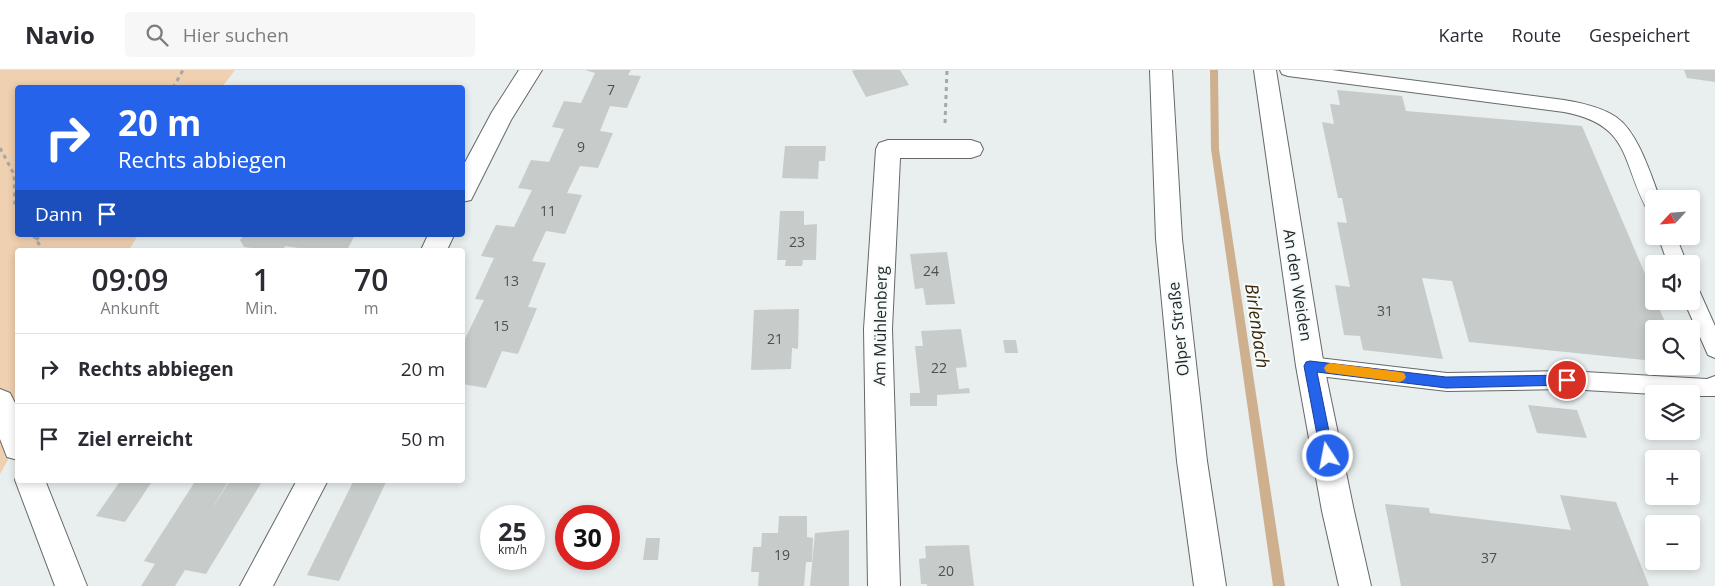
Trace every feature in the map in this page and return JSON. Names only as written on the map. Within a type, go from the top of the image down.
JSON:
[{"type":"street","points":[[465,187],[500,118],[531,70]]},
{"type":"street","name":"Olper Straße","points":[[1161,70],[1170,248],[1192,461],[1210,586]]},
{"type":"street","name":"An den Weiden","points":[[1265,70],[1310,366],[1338,511],[1355,586]]},
{"type":"street","name":"Am Mühlenberg","points":[[884,586],[878,329],[888,148],[958,149]]},
{"type":"street","points":[[0,402],[15,440]]},
{"type":"street","points":[[31,483],[71,586]]},
{"type":"street","points":[[256,586],[311,483]]},
{"type":"lane","points":[[1288,70],[1470,93],[1575,109],[1595,114],[1612,123],[1624,137],[1647,190]]},
{"type":"lane","points":[[1698,310],[1715,349]]},
{"type":"lane","points":[[1310,366],[1446,382],[1567,380],[1711,388],[1715,385]]},
{"type":"path","points":[[176,85],[184,70]]},
{"type":"path","points":[[946,70],[958,149]]},
{"type":"path","points":[[0,148],[14,174],[15,207]]},
{"type":"path","points":[[34,237],[42,248]]},
{"type":"path","points":[[36,240],[39,237]]},
{"type":"shaded area","points":[[0,70],[235,70],[224,85],[15,85],[15,237],[137,237],[130,248],[15,248],[15,448],[0,474]]},
{"type":"building","points":[[585,70],[631,70],[628,75],[641,76],[627,108],[610,106],[600,131],[613,133],[598,168],[580,166],[567,193],[582,195],[565,234],[546,231],[532,261],[546,263],[528,307],[537,308],[518,354],[502,351],[486,388],[465,384],[465,339],[484,300],[475,299],[494,258],[481,256],[496,225],[514,227],[532,190],[518,188],[531,160],[549,162],[564,129],[552,127],[564,101],[581,103],[595,73]]},
{"type":"building","points":[[900,70],[909,85],[866,97],[852,71]]},
{"type":"building","points":[[1684,70],[1715,70],[1715,82],[1687,78]]},
{"type":"building","points":[[1337,90],[1402,96],[1406,111],[1582,126],[1645,274],[1645,310],[1660,310],[1664,320],[1645,320],[1645,360],[1469,342],[1452,281],[1422,278],[1443,359],[1363,350],[1360,336],[1344,335],[1335,285],[1350,287],[1337,222],[1347,223],[1342,198],[1338,198],[1322,122],[1334,124],[1330,104],[1340,105]]},
{"type":"building","points":[[785,146],[826,146],[825,161],[819,161],[818,179],[782,178]]},
{"type":"building","points":[[780,211],[804,211],[804,225],[817,224],[816,260],[803,260],[802,266],[785,266],[786,260],[777,260]]},
{"type":"building","points":[[242,237],[354,237],[348,248],[298,248],[285,246],[284,248],[252,248],[244,247],[240,240]]},
{"type":"building","points":[[947,252],[955,304],[926,305],[923,288],[915,289],[910,254]]},
{"type":"building","points":[[799,309],[798,349],[792,348],[791,369],[751,370],[754,310]]},
{"type":"building","points":[[961,329],[967,367],[956,368],[959,389],[969,388],[970,393],[937,395],[937,406],[910,406],[910,393],[920,393],[915,346],[923,346],[921,331]]},
{"type":"building","points":[[1003,340],[1016,340],[1018,353],[1005,353]]},
{"type":"building","points":[[1528,405],[1577,410],[1587,438],[1537,433]]},
{"type":"building","points":[[119,483],[151,483],[125,522],[96,516]]},
{"type":"building","points":[[194,483],[227,483],[210,512],[228,483],[261,483],[206,574],[185,570],[175,586],[141,586],[155,564],[144,561]]},
{"type":"building","points":[[353,483],[386,483],[339,581],[307,575]]},
{"type":"building","points":[[1560,495],[1616,502],[1649,586],[1401,586],[1385,504],[1429,508],[1430,513],[1571,530]]},
{"type":"building","points":[[779,516],[807,516],[807,537],[813,538],[812,562],[806,562],[804,586],[758,586],[759,572],[751,572],[753,547],[761,547],[762,533],[778,533]]},
{"type":"building","points":[[849,530],[849,586],[810,586],[815,533]]},
{"type":"building","points":[[646,538],[660,538],[658,560],[643,560]]},
{"type":"building","points":[[969,545],[974,586],[927,586],[927,584],[921,584],[919,559],[926,558],[925,546]]},
{"type":"waterway","name":"Birlenbach","points":[[1214,70],[1215,149],[1279,586]]},
{"type":"slow traffic","points":[[1330,368],[1400,377]]},
{"type":"route","points":[[1328,456],[1310,366],[1446,382],[1567,380]]}]
